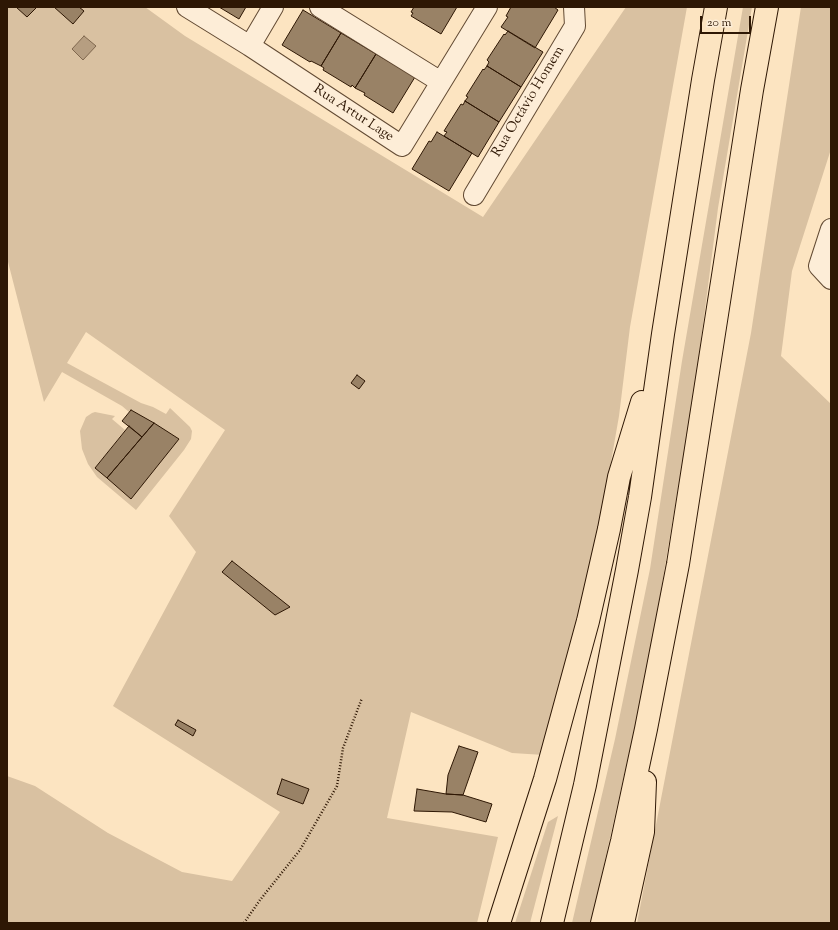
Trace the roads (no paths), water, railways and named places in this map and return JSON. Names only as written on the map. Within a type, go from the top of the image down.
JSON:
[{"type":"highway","points":[[552,923],[586,777],[627,570],[641,489],[663,334],[703,80],[716,7]]},
{"type":"highway","points":[[602,923],[622,841],[646,729],[678,564],[751,98],[767,7]]},
{"type":"highway","points":[[499,923],[545,779],[588,622],[619,477],[663,334]]},
{"type":"highway","points":[[623,923],[643,832],[646,729]]},
{"type":"street","name":"Rua Artur Lage","points":[[187,7],[250,46],[402,146],[487,7]]},
{"type":"street","points":[[250,46],[273,7]]},
{"type":"street","points":[[320,7],[441,82]]},
{"type":"street","name":"Rua Octávio Homem","points":[[474,195],[575,26],[574,7]]},
{"type":"street","points":[[831,229],[819,266],[831,279]]}]
